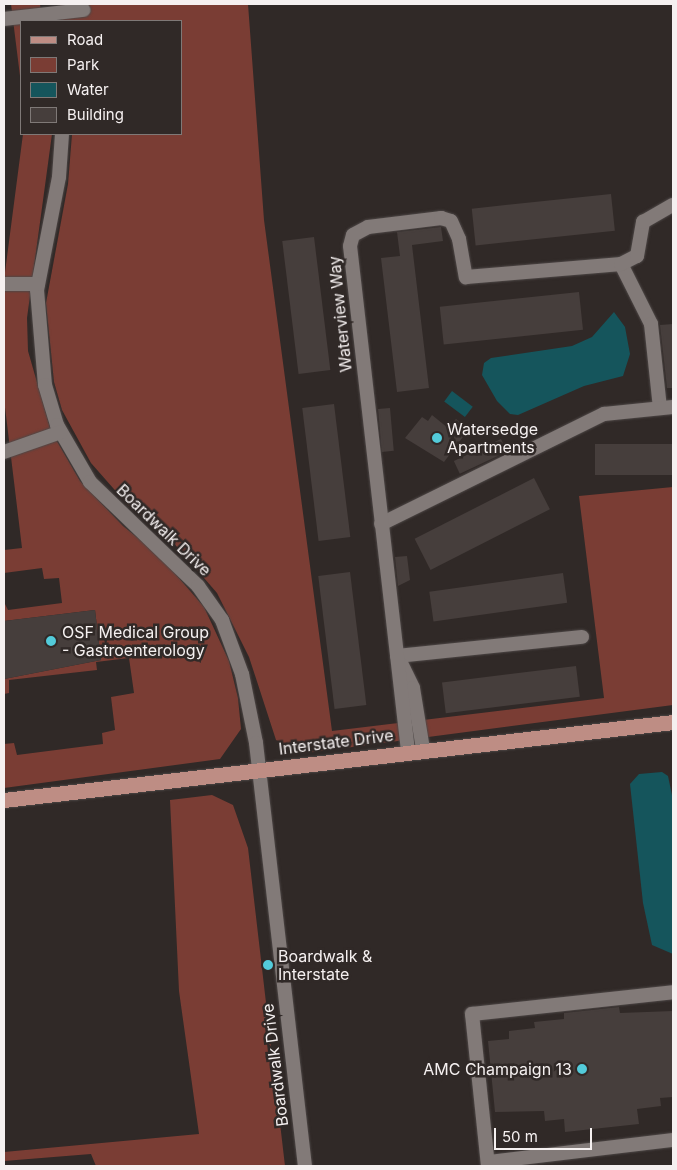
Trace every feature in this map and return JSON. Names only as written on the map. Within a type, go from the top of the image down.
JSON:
[{"type":"main road","name":"Interstate Drive","points":[[4,800],[416,750],[673,722]]},
{"type":"street","points":[[4,19],[83,10]]},
{"type":"street","name":"Boardwalk Drive","points":[[62,135],[59,177],[38,284],[40,361],[60,432],[90,482],[181,567],[222,620],[242,674],[258,769],[305,1166]]},
{"type":"street","points":[[381,524],[594,417],[667,408],[651,324],[621,264],[637,256],[643,222],[673,205]]},
{"type":"street","name":"Waterview Way","points":[[416,750],[397,656],[350,246],[353,235],[368,227],[441,218],[450,221],[459,239],[466,277],[621,264]]},
{"type":"street","points":[[4,284],[38,284]]},
{"type":"street","points":[[4,452],[60,432]]},
{"type":"street","points":[[397,656],[582,636]]},
{"type":"street","points":[[673,992],[472,1014],[488,1164],[673,1140]]},
{"type":"green space","points":[[11,4],[40,4],[42,20],[20,20],[20,76]]},
{"type":"green space","points":[[60,4],[248,4],[264,220],[332,731],[604,698],[579,496],[673,487],[673,705],[299,754],[276,740],[249,657],[217,593],[171,540],[128,505],[91,463],[62,410],[54,382],[46,303],[68,184],[72,135],[182,135],[182,20],[62,20]]},
{"type":"green space","points":[[23,135],[52,135],[27,318],[28,351],[51,431],[80,481],[123,526],[159,555],[204,607],[229,661],[238,698],[241,729],[220,759],[4,788],[4,744],[14,743],[17,755],[103,744],[102,733],[115,730],[111,697],[134,693],[129,658],[96,662],[97,670],[9,680],[9,693],[4,694],[4,679],[101,660],[95,610],[4,621],[4,602],[8,610],[62,603],[59,578],[44,579],[42,568],[4,573],[4,550],[22,548],[4,399],[4,280]]},
{"type":"green space","points":[[212,795],[233,805],[248,848],[285,1166],[96,1166],[91,1154],[4,1161],[4,1152],[199,1134],[179,991],[170,800]]},
{"type":"water","points":[[614,312],[625,327],[630,354],[623,376],[584,386],[518,415],[510,414],[497,401],[482,375],[484,363],[491,358],[572,346],[592,337]]},
{"type":"water","points":[[452,391],[473,407],[465,417],[444,401]]},
{"type":"water","points":[[662,772],[668,776],[673,800],[673,954],[652,945],[643,903],[630,784],[639,774]]},
{"type":"building","points":[[611,194],[615,231],[476,245],[472,209]]},
{"type":"building","points":[[441,227],[443,241],[412,245],[429,388],[397,392],[381,258],[400,256],[397,232]]},
{"type":"building","points":[[314,237],[330,370],[299,374],[282,241]]},
{"type":"building","points":[[579,292],[583,330],[444,344],[440,307]]},
{"type":"building","points":[[673,324],[673,388],[667,388],[660,325]]},
{"type":"building","points":[[334,404],[350,537],[319,541],[302,408]]},
{"type":"building","points":[[390,408],[394,451],[382,452],[378,409]]},
{"type":"building","name":"Watersedge Apartments","points":[[432,415],[448,428],[456,419],[469,429],[444,462],[405,438],[422,417],[428,421]]},
{"type":"building","points":[[501,439],[507,452],[460,474],[454,461]]},
{"type":"building","points":[[595,444],[673,444],[673,475],[595,475]]},
{"type":"building","points":[[534,478],[550,509],[430,570],[415,539]]},
{"type":"building","points":[[407,556],[410,580],[398,586],[395,557]]},
{"type":"building","points":[[350,572],[366,705],[335,709],[318,576]]},
{"type":"building","points":[[563,573],[567,603],[433,621],[429,592]]},
{"type":"building","name":"OSF Medical Group - Gastroenterology","points":[[95,610],[101,660],[4,679],[4,621]]},
{"type":"building","points":[[576,666],[580,697],[446,713],[442,682]]},
{"type":"building","name":"AMC Champaign 13","points":[[619,1007],[620,1013],[673,1011],[673,1097],[660,1098],[661,1106],[637,1109],[639,1124],[565,1132],[564,1119],[545,1121],[544,1111],[495,1112],[488,1041],[509,1039],[509,1031],[535,1028],[534,1022],[564,1019],[564,1013]]},
{"type":"place","name":"Watersedge Apartments","points":[[437,438]]},
{"type":"place","name":"OSF Medical Group - Gastroenterology","points":[[51,641]]},
{"type":"place","name":"Boardwalk & Interstate","points":[[268,965]]},
{"type":"place","name":"AMC Champaign 13","points":[[582,1069]]}]
